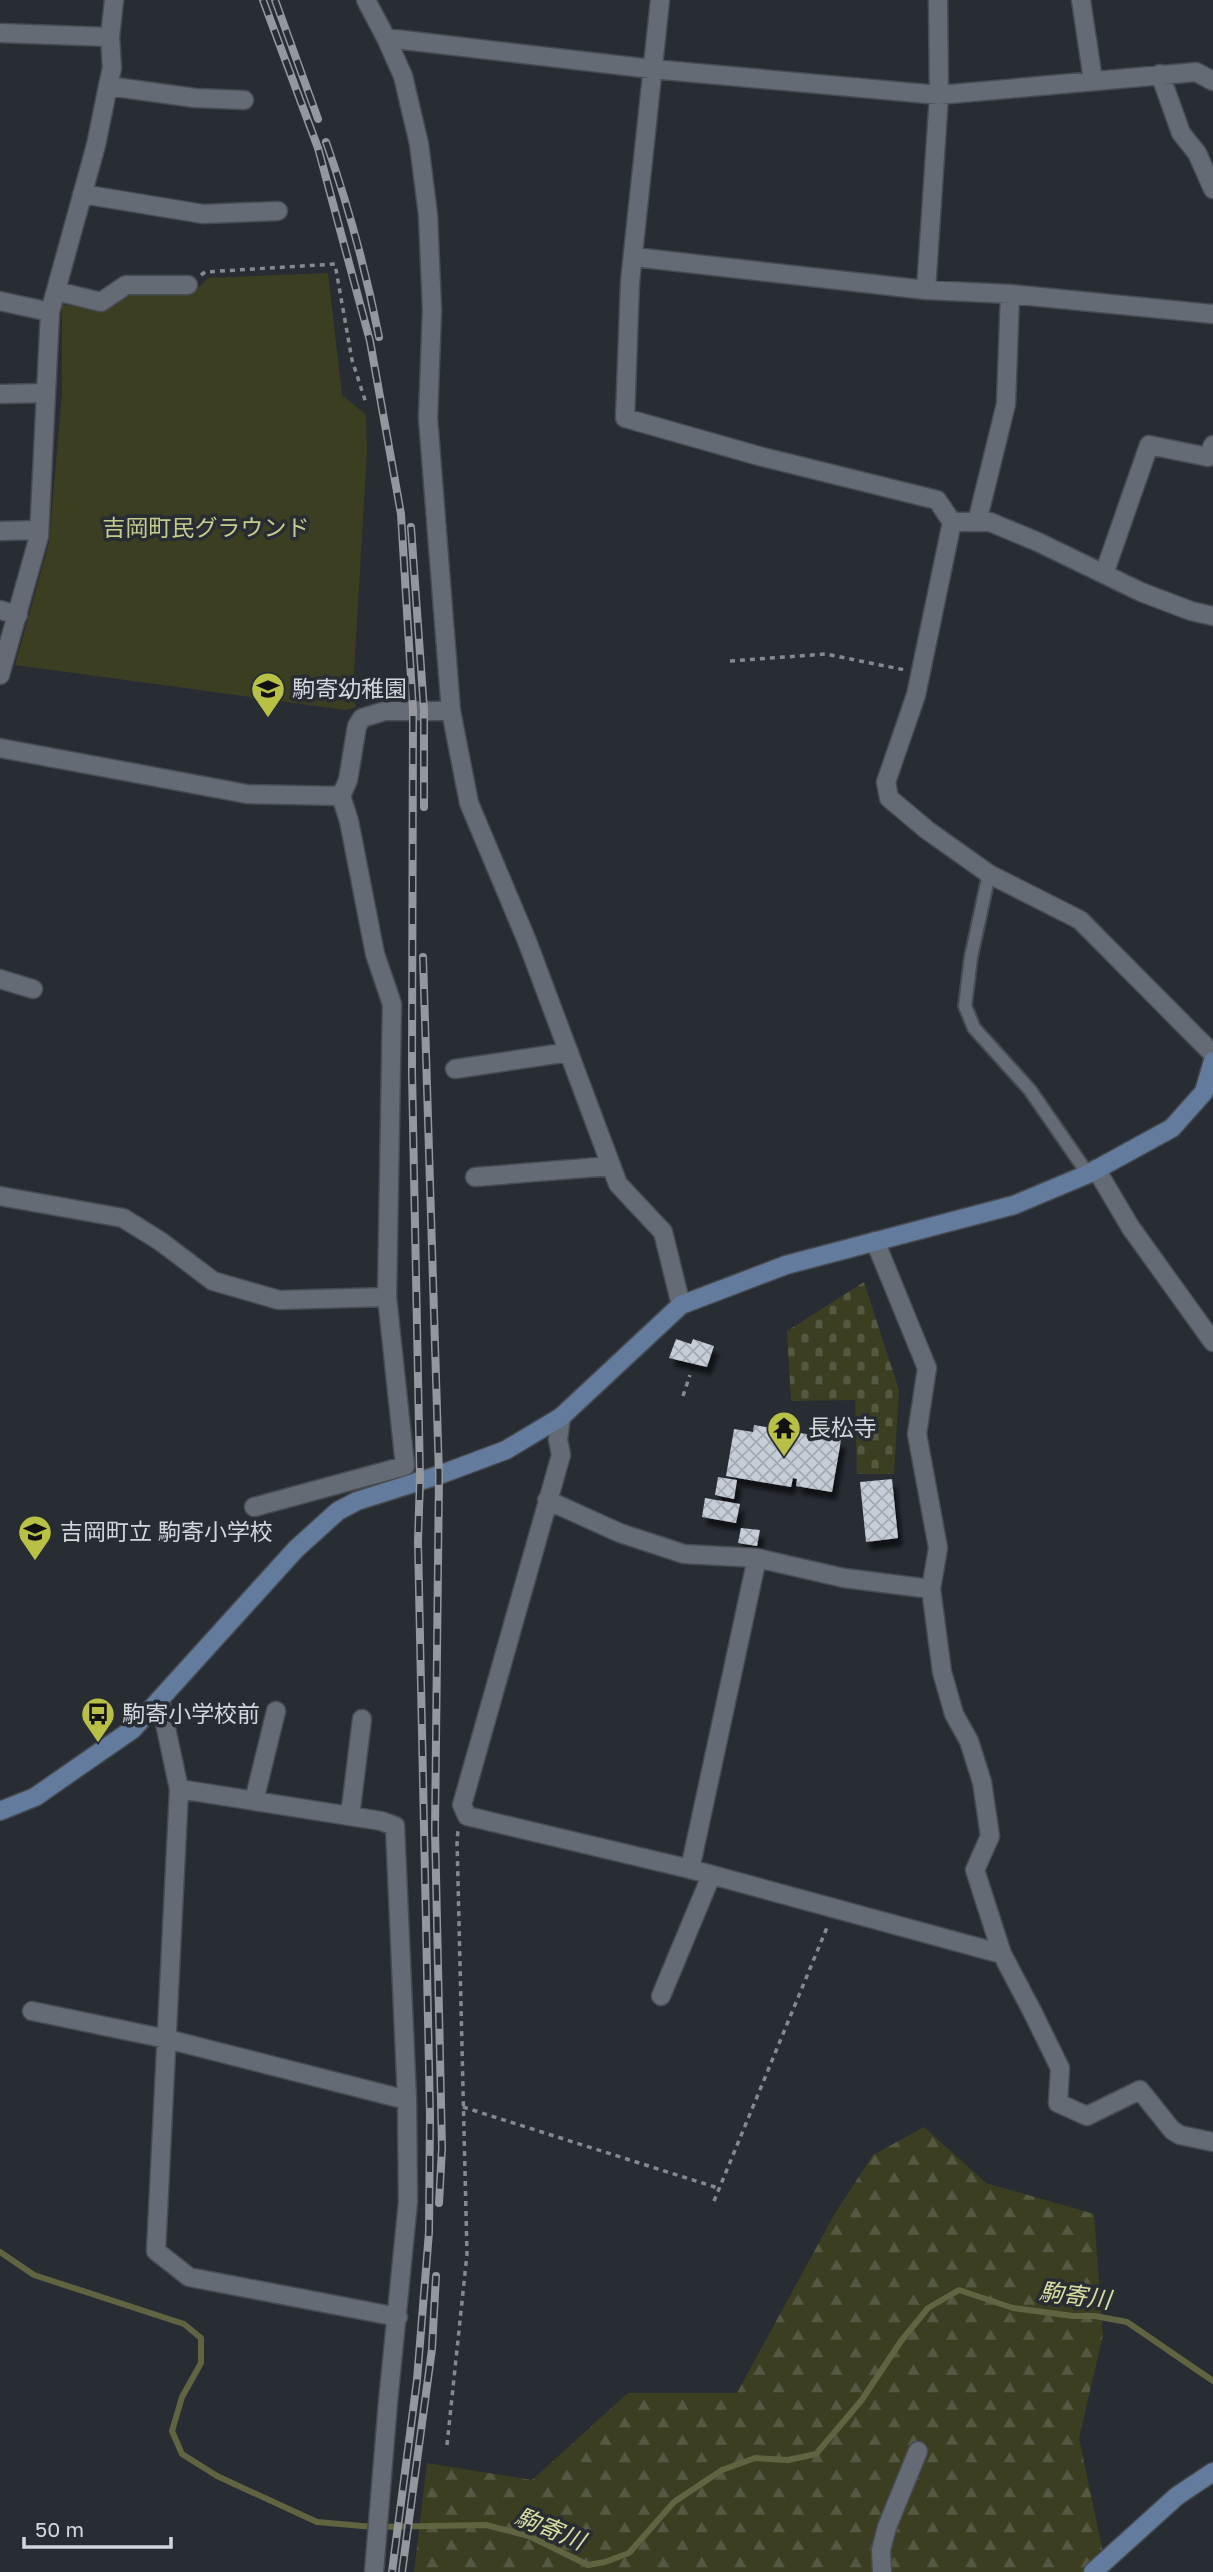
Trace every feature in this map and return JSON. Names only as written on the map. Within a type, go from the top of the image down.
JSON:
[{"type":"street","points":[[0,675],[39,530],[50,312],[96,145],[112,68],[110,37],[114,0]]},
{"type":"street","points":[[366,0],[403,76],[419,144],[428,215],[432,310],[428,418],[451,711],[469,803],[527,942],[618,1184],[663,1232],[681,1306]]},
{"type":"street","points":[[660,0],[630,282],[625,418],[772,459],[937,500],[952,522],[916,695],[886,782],[889,798],[927,830],[989,874],[1080,920],[1213,1054]]},
{"type":"street","points":[[926,290],[939,95],[938,0]]},
{"type":"street","points":[[1082,0],[1093,80]]},
{"type":"street","points":[[0,33],[110,37]]},
{"type":"street","points":[[386,38],[652,69],[939,95],[1196,72],[1213,80]]},
{"type":"street","points":[[1160,74],[1181,133],[1197,153],[1213,190]]},
{"type":"street","points":[[108,86],[244,100]]},
{"type":"street","points":[[82,194],[203,214],[278,211]]},
{"type":"street","points":[[634,257],[926,290],[1010,294],[1213,314]]},
{"type":"street","points":[[56,291],[101,302],[126,285],[188,285]]},
{"type":"street","points":[[976,522],[1006,404],[1010,294]]},
{"type":"street","points":[[0,300],[50,312]]},
{"type":"street","points":[[0,394],[46,393]]},
{"type":"street","points":[[1104,574],[1149,445],[1208,457],[1213,445]]},
{"type":"street","points":[[952,522],[990,522],[1154,597],[1213,616]]},
{"type":"street","points":[[0,531],[39,530]]},
{"type":"street","points":[[0,610],[18,615]]},
{"type":"street","points":[[254,1507],[405,1466],[387,1297],[392,1004],[374,954],[349,821],[341,796],[348,780],[356,726],[362,718],[385,711],[451,711]]},
{"type":"street","points":[[0,748],[247,794],[341,796]]},
{"type":"street","points":[[0,979],[33,989]]},
{"type":"street","points":[[454,1069],[569,1052]]},
{"type":"street","points":[[0,1811],[35,1797],[133,1729],[296,1549],[338,1511],[357,1501],[506,1450],[561,1416],[681,1306],[786,1265],[1014,1205],[1092,1171],[1172,1128],[1208,1095],[1213,1061]]},
{"type":"street","points":[[475,1177],[611,1166]]},
{"type":"street","points":[[1092,1171],[1213,1342]]},
{"type":"street","points":[[0,1196],[123,1218],[160,1241],[213,1281],[279,1300],[387,1297]]},
{"type":"street","points":[[875,1241],[927,1368],[917,1434],[938,1548],[931,1589],[942,1672],[954,1714],[969,1741],[982,1782],[990,1836],[975,1870],[1002,1954],[1060,2068],[1058,2103],[1087,2116],[1140,2090],[1172,2130],[1213,2141]]},
{"type":"street","points":[[561,1416],[558,1440],[561,1455],[462,1805],[467,1816],[690,1869],[1002,1954]]},
{"type":"street","points":[[333,1485],[338,1511]]},
{"type":"street","points":[[547,1500],[620,1533],[684,1554],[757,1558],[844,1578],[931,1589]]},
{"type":"street","points":[[690,1869],[757,1558]]},
{"type":"street","points":[[160,1700],[179,1789],[156,2250],[189,2277],[398,2317]]},
{"type":"street","points":[[254,1801],[276,1711]]},
{"type":"street","points":[[350,1816],[362,1719]]},
{"type":"street","points":[[179,1789],[381,1821],[395,1826],[407,2100],[408,2202],[374,2572]]},
{"type":"street","points":[[661,1996],[711,1876]]},
{"type":"street","points":[[32,2011],[167,2039],[407,2100]]},
{"type":"street","points":[[882,2572],[881,2550],[887,2528],[918,2451]]},
{"type":"street","points":[[1093,2572],[1177,2496],[1213,2472]]},
{"type":"lane","points":[[989,874],[971,957],[965,1006],[974,1028],[1030,1090],[1092,1171]]},
{"type":"path","points":[[188,285],[205,272],[335,264],[352,360],[366,403]]},
{"type":"path","points":[[730,661],[825,654],[921,673]]},
{"type":"path","points":[[683,1396],[690,1375]]},
{"type":"path","points":[[447,2445],[467,2254],[457,1840],[463,1808]]},
{"type":"path","points":[[714,2202],[835,1908]]},
{"type":"path","points":[[463,2107],[719,2188]]},
{"type":"green space","name":"吉岡町民グラウンド","points":[[328,273],[342,395],[366,415],[367,452],[353,689],[356,707],[346,710],[15,665],[49,543],[62,393],[62,305],[105,308],[129,292],[192,294],[208,278]]},
{"type":"green space","points":[[864,1282],[899,1390],[894,1474],[857,1474],[855,1400],[791,1401],[787,1331]]},
{"type":"green space","points":[[924,2127],[986,2183],[1094,2214],[1103,2335],[1079,2438],[1107,2572],[414,2572],[427,2463],[532,2480],[628,2393],[737,2393],[834,2215],[873,2155]]},
{"type":"building","points":[[676,1339],[691,1344],[693,1339],[714,1346],[707,1367],[669,1358]]},
{"type":"building","name":"長松寺","points":[[754,1425],[841,1440],[832,1492],[796,1486],[797,1479],[793,1478],[791,1487],[726,1476],[734,1429],[753,1432]]},
{"type":"building","points":[[718,1477],[737,1480],[734,1499],[715,1495]]},
{"type":"building","points":[[892,1479],[898,1538],[866,1542],[860,1482]]},
{"type":"building","points":[[705,1498],[740,1504],[736,1523],[702,1517]]},
{"type":"building","points":[[741,1528],[760,1530],[757,1546],[738,1543]]},
{"type":"waterway","name":"駒寄川","points":[[0,2252],[34,2275],[184,2324],[201,2338],[201,2363],[182,2397],[172,2431],[182,2454],[217,2476],[317,2522],[374,2527],[486,2525],[529,2536],[588,2565],[629,2553],[674,2502],[722,2470],[755,2458],[788,2460],[816,2454],[861,2401],[901,2341],[928,2308],[959,2290],[1013,2308],[1127,2322],[1213,2381]]},
{"type":"railway","points":[[263,0],[318,148],[370,341],[401,514],[413,710],[412,1072],[420,1479],[418,1541],[430,2114],[429,2232],[417,2380],[392,2572]]},
{"type":"railway","points":[[275,0],[318,119]]},
{"type":"railway","points":[[326,142],[356,238],[379,337]]},
{"type":"railway","points":[[411,527],[424,710],[424,807]]},
{"type":"railway","points":[[423,957],[439,1475],[435,1830],[442,2148],[439,2203]]},
{"type":"railway","points":[[402,2572],[432,2349],[436,2276]]},
{"type":"place","name":"駒寄幼稚園","points":[[268,719]]},
{"type":"place","name":"長松寺","points":[[784,1458]]},
{"type":"place","name":"吉岡町立 駒寄小学校","points":[[35,1562]]},
{"type":"place","name":"駒寄小学校前","points":[[98,1744]]}]
